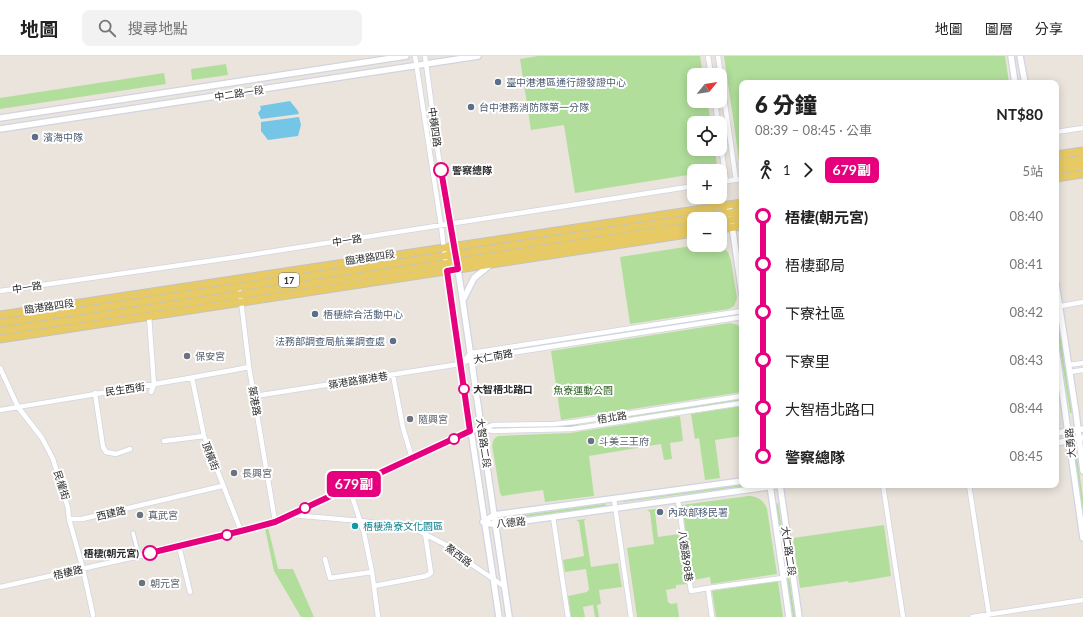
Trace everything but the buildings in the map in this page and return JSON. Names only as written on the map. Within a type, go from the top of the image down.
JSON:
[{"type":"main road","points":[[1059,155],[1083,151]]},
{"type":"main road","points":[[1059,163],[1083,159]]},
{"type":"main road","points":[[1059,170],[1083,166]]},
{"type":"main road","points":[[1059,178],[1083,174]]},
{"type":"main road","name":"臨港路四段","points":[[0,331],[240,291],[739,215]]},
{"type":"main road","name":"臨港路四段","points":[[727,218],[739,215]]},
{"type":"main road","name":"臨港路四段","points":[[727,221],[731,216]]},
{"type":"main road","name":"臨港路四段","points":[[0,323],[240,291],[457,258],[687,227]]},
{"type":"main road","name":"臨港路四段","points":[[457,258],[492,264],[687,234]]},
{"type":"main road","name":"臨港路四段","points":[[0,315],[240,291]]},
{"type":"main road","name":"臨港路四段","points":[[0,339],[149,316],[240,291]]},
{"type":"street","name":"中二路一段","points":[[0,118],[406,56]]},
{"type":"street","name":"中橫四路","points":[[415,56],[445,260]]},
{"type":"street","name":"中橫四路","points":[[425,56],[438,153],[457,258]]},
{"type":"street","name":"中二路一段","points":[[0,130],[478,56]]},
{"type":"street","points":[[708,56],[710,68]]},
{"type":"street","points":[[718,56],[736,180]]},
{"type":"street","points":[[1011,56],[1015,80]]},
{"type":"street","points":[[1020,56],[1024,80]]},
{"type":"street","points":[[1059,132],[1083,128]]},
{"type":"street","points":[[727,181],[739,180]]},
{"type":"street","name":"中一路","points":[[0,291],[441,226],[687,187]]},
{"type":"street","points":[[731,216],[739,273]]},
{"type":"street","name":"大智路二段","points":[[457,258],[509,617]]},
{"type":"street","name":"大智路二段","points":[[445,260],[483,522],[499,617]]},
{"type":"street","points":[[463,300],[474,278],[492,264]]},
{"type":"street","name":"築港路","points":[[240,291],[249,367],[275,522]]},
{"type":"street","points":[[1059,306],[1083,302]]},
{"type":"street","name":"大仁南路","points":[[460,364],[471,356],[739,311]]},
{"type":"street","name":"大勇路","points":[[1059,312],[1069,369],[1083,538]]},
{"type":"street","points":[[149,316],[154,385],[151,392]]},
{"type":"street","name":"大仁南路","points":[[471,356],[739,317]]},
{"type":"street","name":"大勇路","points":[[1059,361],[1083,472]]},
{"type":"street","points":[[1069,369],[1083,363]]},
{"type":"street","name":"築港路築港巷","points":[[255,396],[460,364]]},
{"type":"street","name":"民生西街","points":[[0,410],[95,393],[154,385],[249,367]]},
{"type":"street","name":"民權街","points":[[0,368],[18,407],[42,438],[53,459],[68,508],[69,519],[83,569],[93,616]]},
{"type":"street","points":[[1069,369],[1083,370]]},
{"type":"street","points":[[393,375],[403,428],[412,458]]},
{"type":"street","name":"頂橫街","points":[[192,378],[204,436],[222,486],[241,531]]},
{"type":"street","points":[[95,393],[103,447],[106,452],[116,454],[130,449]]},
{"type":"street","name":"梧北路","points":[[275,522],[470,431],[493,425],[572,423],[739,396]]},
{"type":"street","name":"梧北路","points":[[482,429],[493,431],[568,430],[739,402]]},
{"type":"street","points":[[1059,433],[1075,430]]},
{"type":"street","points":[[164,441],[204,436]]},
{"type":"street","points":[[1059,443],[1076,440]]},
{"type":"street","name":"八德路","points":[[483,522],[494,515],[739,481]]},
{"type":"street","name":"西建路","points":[[69,519],[82,519],[222,486]]},
{"type":"street","points":[[350,487],[361,521],[372,572],[378,617]]},
{"type":"street","name":"八德路","points":[[483,522],[496,525],[756,488]]},
{"type":"street","name":"大仁路二段","points":[[776,488],[783,578],[789,617]]},
{"type":"street","name":"大仁路二段","points":[[777,488],[799,617]]},
{"type":"street","points":[[883,488],[903,617]]},
{"type":"street","points":[[969,488],[989,614]]},
{"type":"street","points":[[614,498],[631,617]]},
{"type":"street","name":"八德路98巷","points":[[678,500],[691,591],[708,588],[712,617]]},
{"type":"street","name":"鰲西路","points":[[291,514],[413,528],[448,546],[493,580],[505,587]]},
{"type":"street","points":[[553,517],[568,617]]},
{"type":"street","name":"梧棲路","points":[[0,587],[138,556],[275,522]]},
{"type":"street","points":[[133,533],[138,556]]},
{"type":"street","points":[[374,586],[426,576],[431,573],[425,533]]},
{"type":"street","points":[[179,546],[190,592]]},
{"type":"street","points":[[325,559],[330,578],[372,572]]},
{"type":"street","points":[[708,588],[783,578]]},
{"type":"street","points":[[972,617],[1083,600]]},
{"type":"green space","points":[[538,56],[700,56],[702,68],[687,68],[687,108],[708,108],[710,116],[687,116],[687,156],[716,156],[717,164],[687,164],[687,175],[575,193],[564,125],[531,130],[520,59]]},
{"type":"green space","points":[[724,56],[1005,56],[1009,80],[739,80],[739,159],[727,68],[726,68]]},
{"type":"green space","points":[[226,64],[228,75],[192,80],[191,69]]},
{"type":"green space","points":[[164,73],[166,84],[0,109],[0,98]]},
{"type":"green space","points":[[687,247],[687,252],[727,251],[731,261],[737,298],[734,306],[729,309],[630,324],[620,257]]},
{"type":"green space","points":[[734,314],[734,316],[484,354],[485,353]]},
{"type":"green space","name":"魚寮運動公園","points":[[730,323],[739,326],[739,392],[561,420],[551,351]]},
{"type":"green space","points":[[1059,329],[1072,413],[1070,413],[1059,342]]},
{"type":"green space","points":[[739,399],[612,420],[613,419]]},
{"type":"green space","points":[[739,406],[739,436],[715,440],[720,478],[705,480],[699,438],[695,439],[691,414]]},
{"type":"green space","points":[[680,416],[683,441],[670,443],[672,459],[664,460],[661,444],[589,456],[594,496],[545,502],[543,490],[502,496],[500,493],[492,445],[494,439],[498,436],[570,433]]},
{"type":"green space","points":[[579,424],[579,426],[562,428],[495,428],[558,426]]},
{"type":"green space","points":[[1075,457],[1077,457],[1083,498],[1083,512]]},
{"type":"green space","points":[[739,485],[739,487],[623,502]]},
{"type":"green space","points":[[748,496],[760,499],[767,509],[777,574],[711,584],[710,577],[693,580],[682,505]]},
{"type":"green space","points":[[778,503],[795,617],[793,617],[776,504]]},
{"type":"green space","points":[[605,504],[605,506],[517,518],[516,516]]},
{"type":"green space","points":[[657,509],[655,512],[658,537],[679,534],[687,584],[676,585],[676,588],[666,590],[668,602],[671,604],[677,603],[679,617],[637,617],[627,548],[654,544],[650,512],[647,510]]},
{"type":"green space","points":[[586,519],[584,521],[591,567],[618,563],[622,587],[599,590],[601,604],[597,605],[599,617],[595,617],[593,605],[583,607],[585,617],[571,617],[568,596],[587,592],[589,589],[586,569],[565,572],[563,560],[584,556],[579,522],[576,520]]},
{"type":"green space","points":[[884,525],[891,576],[849,583],[848,581],[800,588],[793,538]]},
{"type":"green space","points":[[268,527],[278,569],[293,569],[314,617],[301,617],[274,571],[265,528]]},
{"type":"green space","points":[[778,581],[783,617],[716,617],[712,591]]},
{"type":"water","points":[[290,101],[299,114],[261,119],[258,113],[261,109],[260,106]]},
{"type":"water","points":[[299,117],[301,125],[298,136],[268,140],[261,131],[261,122]]},
{"type":"bus line","name":"679副","points":[[150,553],[275,522],[470,431],[447,271],[458,269],[441,170]]},
{"type":"place","name":"臺中港港區通行證發證中心","points":[[498,82]]},
{"type":"place","name":"台中港務消防隊第一分隊","points":[[471,107]]},
{"type":"place","name":"濱海中隊","points":[[35,137]]},
{"type":"place","name":"警察總隊","points":[[441,170]]},
{"type":"place","name":"梧棲綜合活動中心","points":[[315,314]]},
{"type":"place","name":"法務部調查局航業調查處","points":[[393,341]]},
{"type":"place","name":"保安宮","points":[[187,356]]},
{"type":"place","name":"大智梧北路口","points":[[464,389]]},
{"type":"place","name":"隨興宮","points":[[410,419]]},
{"type":"place","name":"斗美三王府","points":[[591,441]]},
{"type":"place","name":"長興宮","points":[[234,473]]},
{"type":"place","name":"內政部移民署","points":[[660,512]]},
{"type":"place","name":"真武宮","points":[[140,515]]},
{"type":"place","name":"梧棲漁寮文化園區","points":[[355,526]]},
{"type":"place","name":"梧棲(朝元宮)","points":[[150,553]]},
{"type":"place","name":"朝元宮","points":[[142,583]]}]
